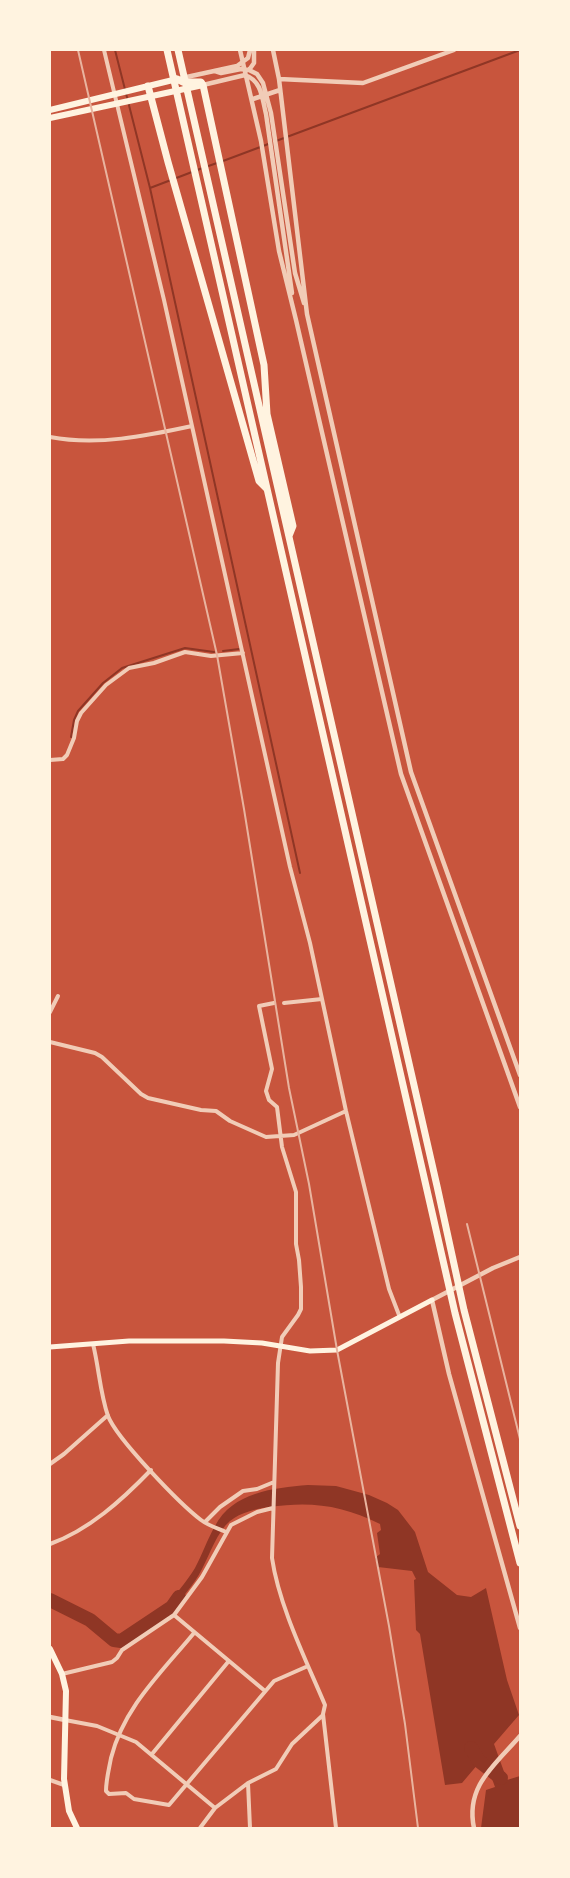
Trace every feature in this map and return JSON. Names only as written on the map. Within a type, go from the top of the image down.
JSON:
[{"type":"highway","points":[[166,50],[454,1313],[520,1563]]},
{"type":"highway","points":[[178,50],[464,1310],[520,1526]]},
{"type":"highway","points":[[177,79],[183,82],[198,82],[218,148],[264,365],[267,414],[293,526],[289,536]]},
{"type":"highway","points":[[148,86],[259,481],[267,489]]},
{"type":"main road","points":[[50,110],[177,79]]},
{"type":"main road","points":[[50,118],[164,93],[198,82]]},
{"type":"main road","points":[[50,1347],[93,1343],[224,1341],[320,1352],[337,1350],[399,1315],[432,1300]]},
{"type":"main road","points":[[50,1649],[62,1674],[66,1691],[64,1785],[69,1811],[77,1828]]},
{"type":"street","points":[[104,50],[192,426],[290,867],[310,943],[346,1111],[389,1289],[399,1315]]},
{"type":"street","points":[[240,50],[265,159],[279,251],[401,774],[520,1107]]},
{"type":"street","points":[[198,82],[212,72],[237,66],[248,58],[250,50]]},
{"type":"street","points":[[242,76],[254,63],[254,50]]},
{"type":"street","points":[[273,50],[279,79],[307,314]]},
{"type":"street","points":[[279,79],[363,83],[454,50]]},
{"type":"street","points":[[212,72],[221,74],[241,69],[249,70],[261,79],[271,112],[295,273],[307,314],[411,772],[520,1075]]},
{"type":"street","points":[[198,82],[211,83],[242,76],[257,81],[266,114],[296,320]]},
{"type":"street","points":[[253,99],[280,90]]},
{"type":"street","points":[[50,437],[83,441],[149,436],[192,426]]},
{"type":"street","points":[[50,760],[63,759],[67,755],[81,713],[106,685],[129,668],[154,663],[185,652],[211,656],[243,653]]},
{"type":"street","points":[[50,1012],[58,996]]},
{"type":"street","points":[[284,1003],[322,999]]},
{"type":"street","points":[[274,1003],[259,1006],[272,1069],[266,1091],[269,1100],[277,1107],[280,1135],[296,1192],[296,1244],[301,1309],[282,1337],[276,1392],[272,1558],[274,1571],[308,1666],[325,1705],[323,1714],[336,1828]]},
{"type":"street","points":[[50,1042],[95,1053],[102,1057],[148,1098],[201,1110],[212,1110],[266,1137],[294,1135],[346,1111]]},
{"type":"street","points":[[520,1257],[493,1268],[432,1300],[452,1384],[520,1628]]},
{"type":"street","points":[[93,1343],[111,1424],[151,1470],[205,1522],[212,1527],[226,1531]]},
{"type":"street","points":[[50,1464],[108,1415]]},
{"type":"street","points":[[50,1544],[87,1526],[134,1488],[151,1470]]},
{"type":"street","points":[[205,1522],[220,1507],[243,1491],[257,1489],[274,1482]]},
{"type":"street","points":[[62,1674],[111,1662],[122,1650],[174,1615],[202,1577],[226,1531],[238,1520],[273,1508]]},
{"type":"street","points":[[174,1615],[265,1691]]},
{"type":"street","points":[[194,1634],[136,1702],[118,1734],[107,1776],[106,1791],[109,1794],[126,1793],[134,1799],[170,1806],[274,1681],[308,1666]]},
{"type":"street","points":[[152,1754],[228,1662]]},
{"type":"street","points":[[200,1828],[215,1808],[248,1783],[276,1769],[292,1744],[323,1714]]},
{"type":"street","points":[[50,1717],[97,1726],[136,1742],[215,1808]]},
{"type":"street","points":[[474,1828],[472,1807],[480,1782],[520,1736]]},
{"type":"street","points":[[50,1780],[64,1785]]},
{"type":"street","points":[[248,1783],[250,1828]]},
{"type":"shaded area","points":[[308,1485],[336,1486],[369,1495],[387,1503],[398,1510],[415,1532],[428,1572],[457,1595],[471,1597],[486,1588],[507,1680],[519,1715],[494,1744],[507,1780],[520,1776],[520,1828],[481,1828],[486,1790],[495,1787],[484,1757],[462,1783],[445,1785],[420,1634],[416,1630],[414,1580],[416,1579],[412,1571],[378,1567],[375,1558],[380,1554],[377,1533],[381,1530],[380,1524],[353,1512],[326,1506],[284,1505],[244,1513],[225,1526],[191,1586],[169,1613],[165,1610],[195,1568],[215,1526],[232,1506],[243,1499],[268,1490]]},
{"type":"waterway","points":[[115,50],[150,188],[300,873]]},
{"type":"waterway","points":[[276,141],[520,50]]},
{"type":"waterway","points":[[223,161],[271,143]]},
{"type":"waterway","points":[[197,170],[217,163]]},
{"type":"waterway","points":[[150,188],[192,172]]},
{"type":"waterway","points":[[71,737],[78,711],[103,683],[122,668],[185,648],[214,652]]},
{"type":"waterway","points":[[223,651],[239,649]]},
{"type":"waterway","points":[[50,1600],[90,1620],[114,1640],[121,1641],[172,1607],[179,1597]]},
{"type":"waterway","points":[[471,1748],[479,1761],[501,1778]]},
{"type":"railway","points":[[78,50],[217,655],[289,1088],[309,1184],[337,1350],[389,1626],[405,1724],[418,1828]]},
{"type":"railway","points":[[467,1224],[520,1439]]}]
